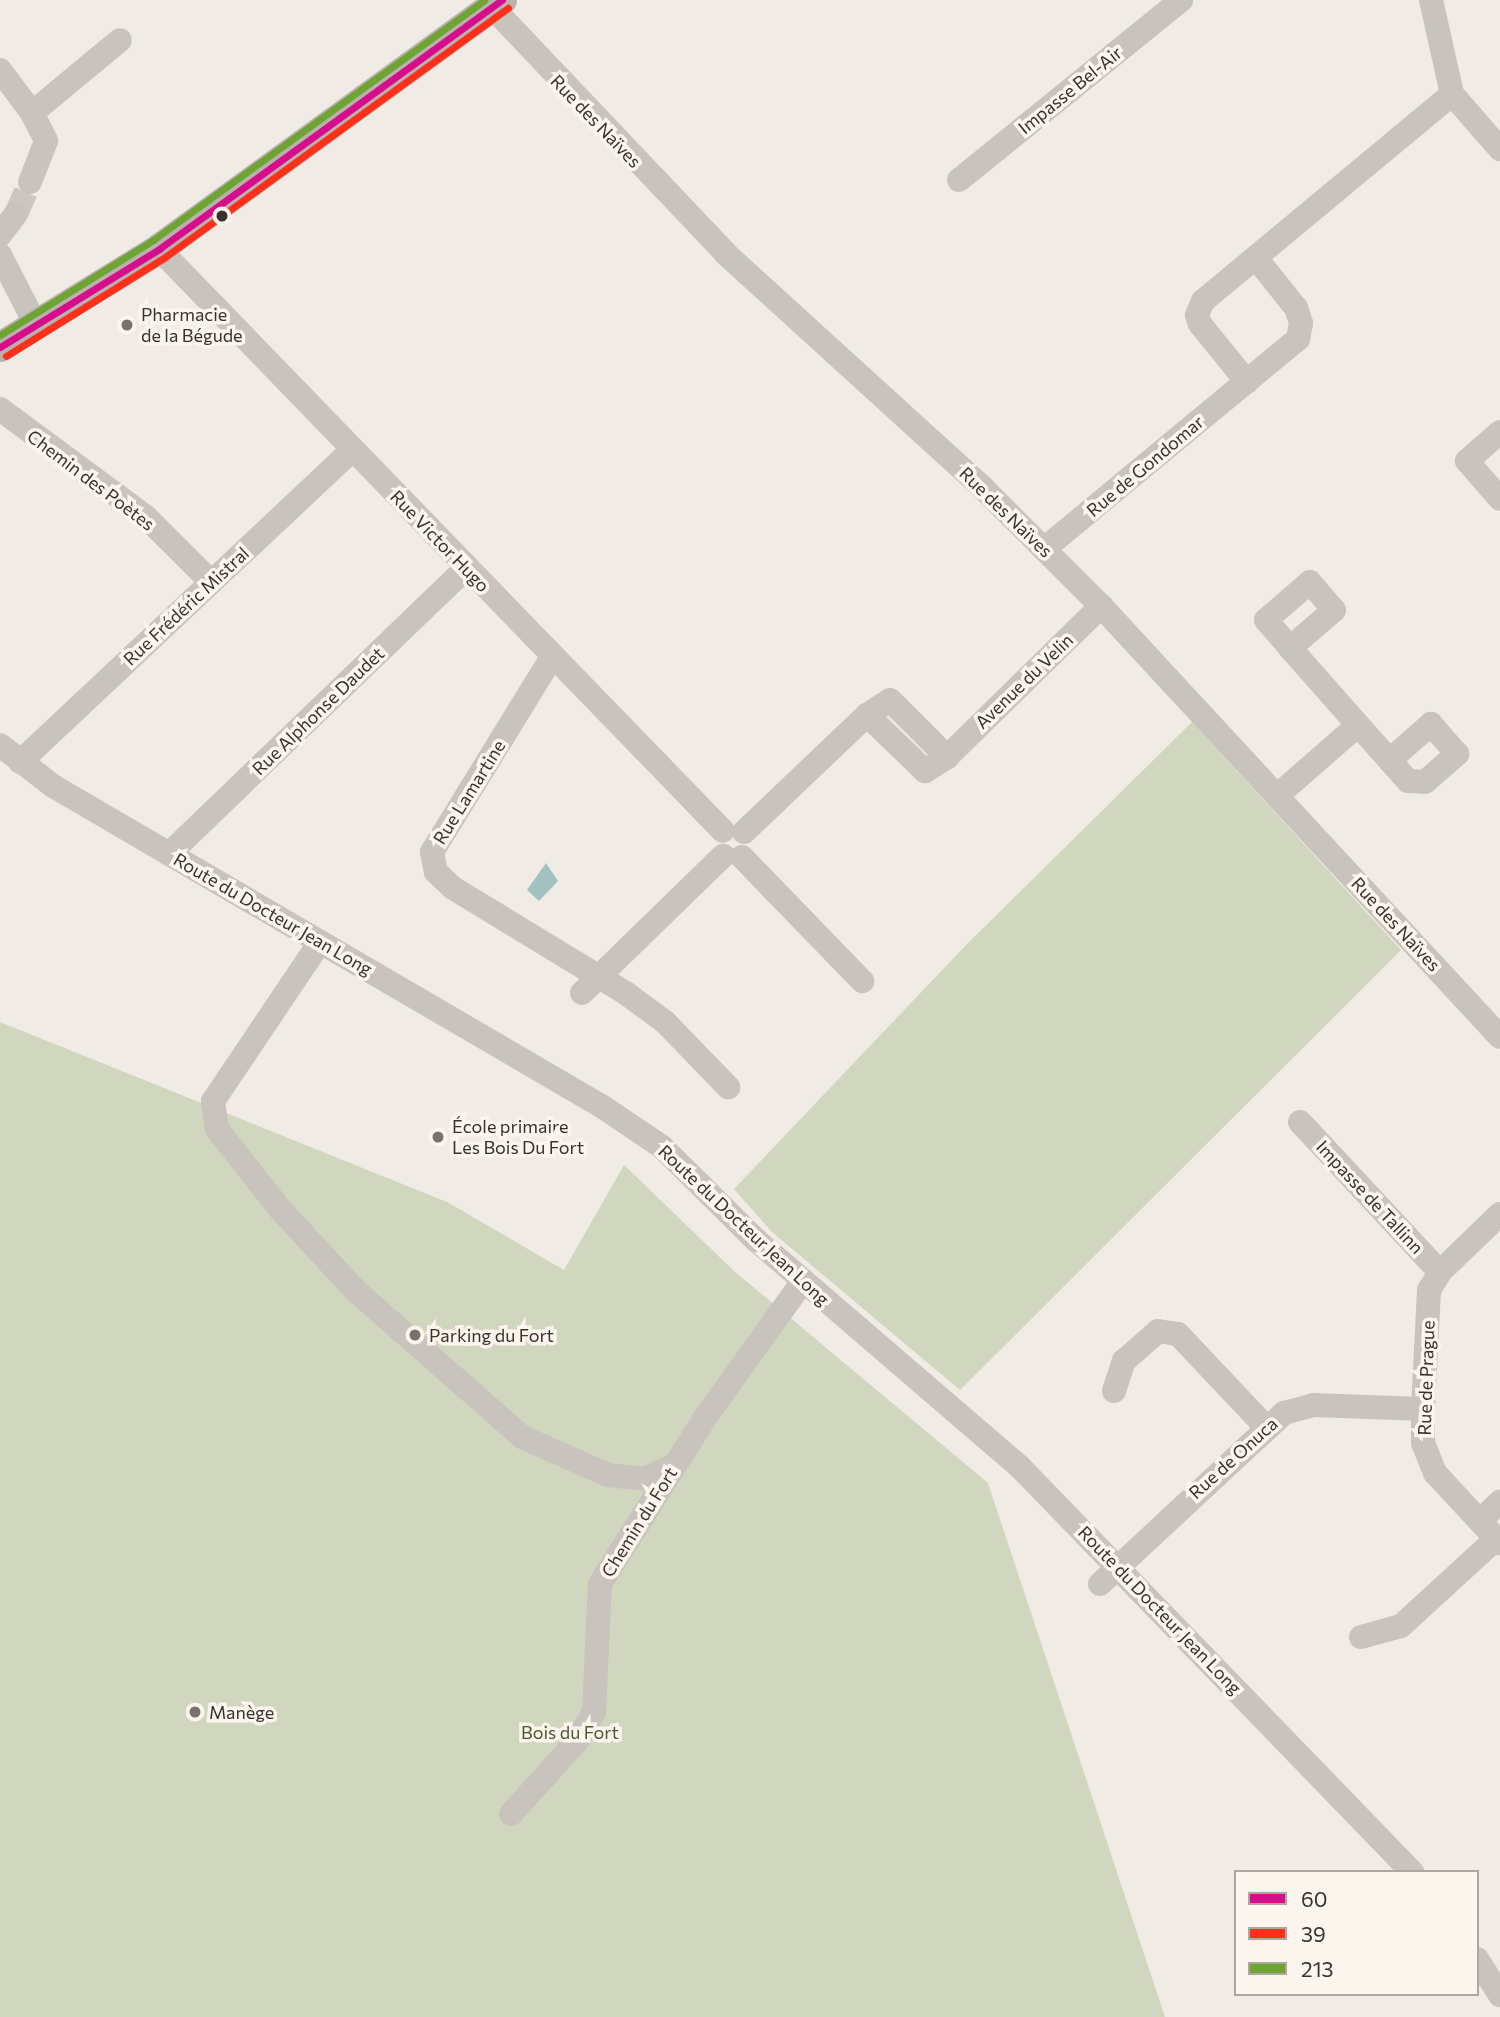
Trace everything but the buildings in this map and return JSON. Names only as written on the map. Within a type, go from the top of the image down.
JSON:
[{"type":"main road","points":[[0,347],[37,327],[159,249],[497,4]]},
{"type":"street","name":"Impasse Bel-Air","points":[[959,180],[1181,0]]},
{"type":"street","points":[[1431,0],[1452,94],[1500,149]]},
{"type":"street","name":"Rue des Naïves","points":[[497,4],[726,254],[984,489],[1101,606],[1498,1032]]},
{"type":"street","points":[[32,113],[120,40]]},
{"type":"street","points":[[0,70],[32,113],[46,141],[30,183]]},
{"type":"street","points":[[1247,382],[1200,324],[1197,315],[1203,301],[1452,94]]},
{"type":"street","points":[[0,235],[16,214]]},
{"type":"street","name":"Rue Victor Hugo","points":[[159,249],[552,657],[733,831]]},
{"type":"street","points":[[0,255],[37,327]]},
{"type":"street","name":"Rue de Gondomar","points":[[1044,550],[1298,339],[1301,323],[1296,308],[1256,258]]},
{"type":"street","name":"Chemin des Poètes","points":[[0,410],[146,517],[211,582]]},
{"type":"street","points":[[1500,432],[1467,461],[1500,499]]},
{"type":"street","name":"Rue Frédéric Mistral","points":[[20,762],[352,450]]},
{"type":"street","name":"Rue Alphonse Daudet","points":[[169,854],[466,568]]},
{"type":"street","name":"Avenue du Velin","points":[[733,831],[867,715],[890,700],[947,757],[1101,606]]},
{"type":"street","points":[[1290,648],[1390,761]]},
{"type":"street","name":"Rue Lamartine","points":[[552,657],[432,852],[436,872],[453,888],[590,985],[665,1022],[728,1087]]},
{"type":"street","points":[[1278,795],[1358,725]]},
{"type":"street","name":"Route du Docteur Jean Long","points":[[0,745],[20,762],[169,854],[631,1125],[679,1162],[803,1281],[991,1441],[1109,1575],[1410,1870]]},
{"type":"street","points":[[733,831],[717,846],[732,857],[862,981]]},
{"type":"street","points":[[590,985],[732,857]]},
{"type":"street","points":[[320,942],[213,1101],[218,1129],[280,1209],[356,1291],[522,1437],[608,1475],[645,1479],[674,1465]]},
{"type":"street","name":"Impasse de Tallinn","points":[[1300,1122],[1440,1272]]},
{"type":"street","name":"Rue de Prague","points":[[1498,1541],[1435,1472],[1423,1443],[1423,1409],[1429,1290],[1440,1272],[1500,1214]]},
{"type":"street","name":"Chemin du Fort","points":[[511,1814],[577,1741],[594,1712],[600,1584],[674,1465],[803,1281]]},
{"type":"street","points":[[1115,1391],[1124,1361],[1158,1331],[1178,1334],[1265,1426]]},
{"type":"street","name":"Rue de Onuca","points":[[1109,1575],[1265,1426],[1284,1412],[1313,1405],[1423,1409]]},
{"type":"street","points":[[1480,1521],[1500,1502]]},
{"type":"street","points":[[1361,1637],[1401,1626],[1498,1541]]},
{"type":"street","points":[[1479,1962],[1500,1995]]},
{"type":"green space","points":[[1192,722],[1401,950],[960,1390],[772,1232],[734,1189],[967,944]]},
{"type":"green space","name":"Bois du Fort","points":[[0,1022],[447,1202],[564,1270],[624,1165],[734,1271],[988,1483],[1165,2017],[0,2017]]},
{"type":"water","points":[[546,863],[558,881],[539,901],[527,890]]},
{"type":"tunnel","points":[[16,214],[30,182]]},
{"type":"transit line","name":"213","points":[[0,335],[153,240],[484,0]]},
{"type":"transit line","name":"60","points":[[0,347],[159,249],[502,0]]},
{"type":"transit line","name":"39","points":[[6,356],[165,257],[508,8]]},
{"type":"place","name":"Pharmacie de la Bégude","points":[[127,325]]},
{"type":"place","name":"École primaire Les Bois Du Fort","points":[[438,1137]]},
{"type":"place","name":"Parking du Fort","points":[[415,1335]]},
{"type":"place","name":"Manège","points":[[195,1712]]}]
